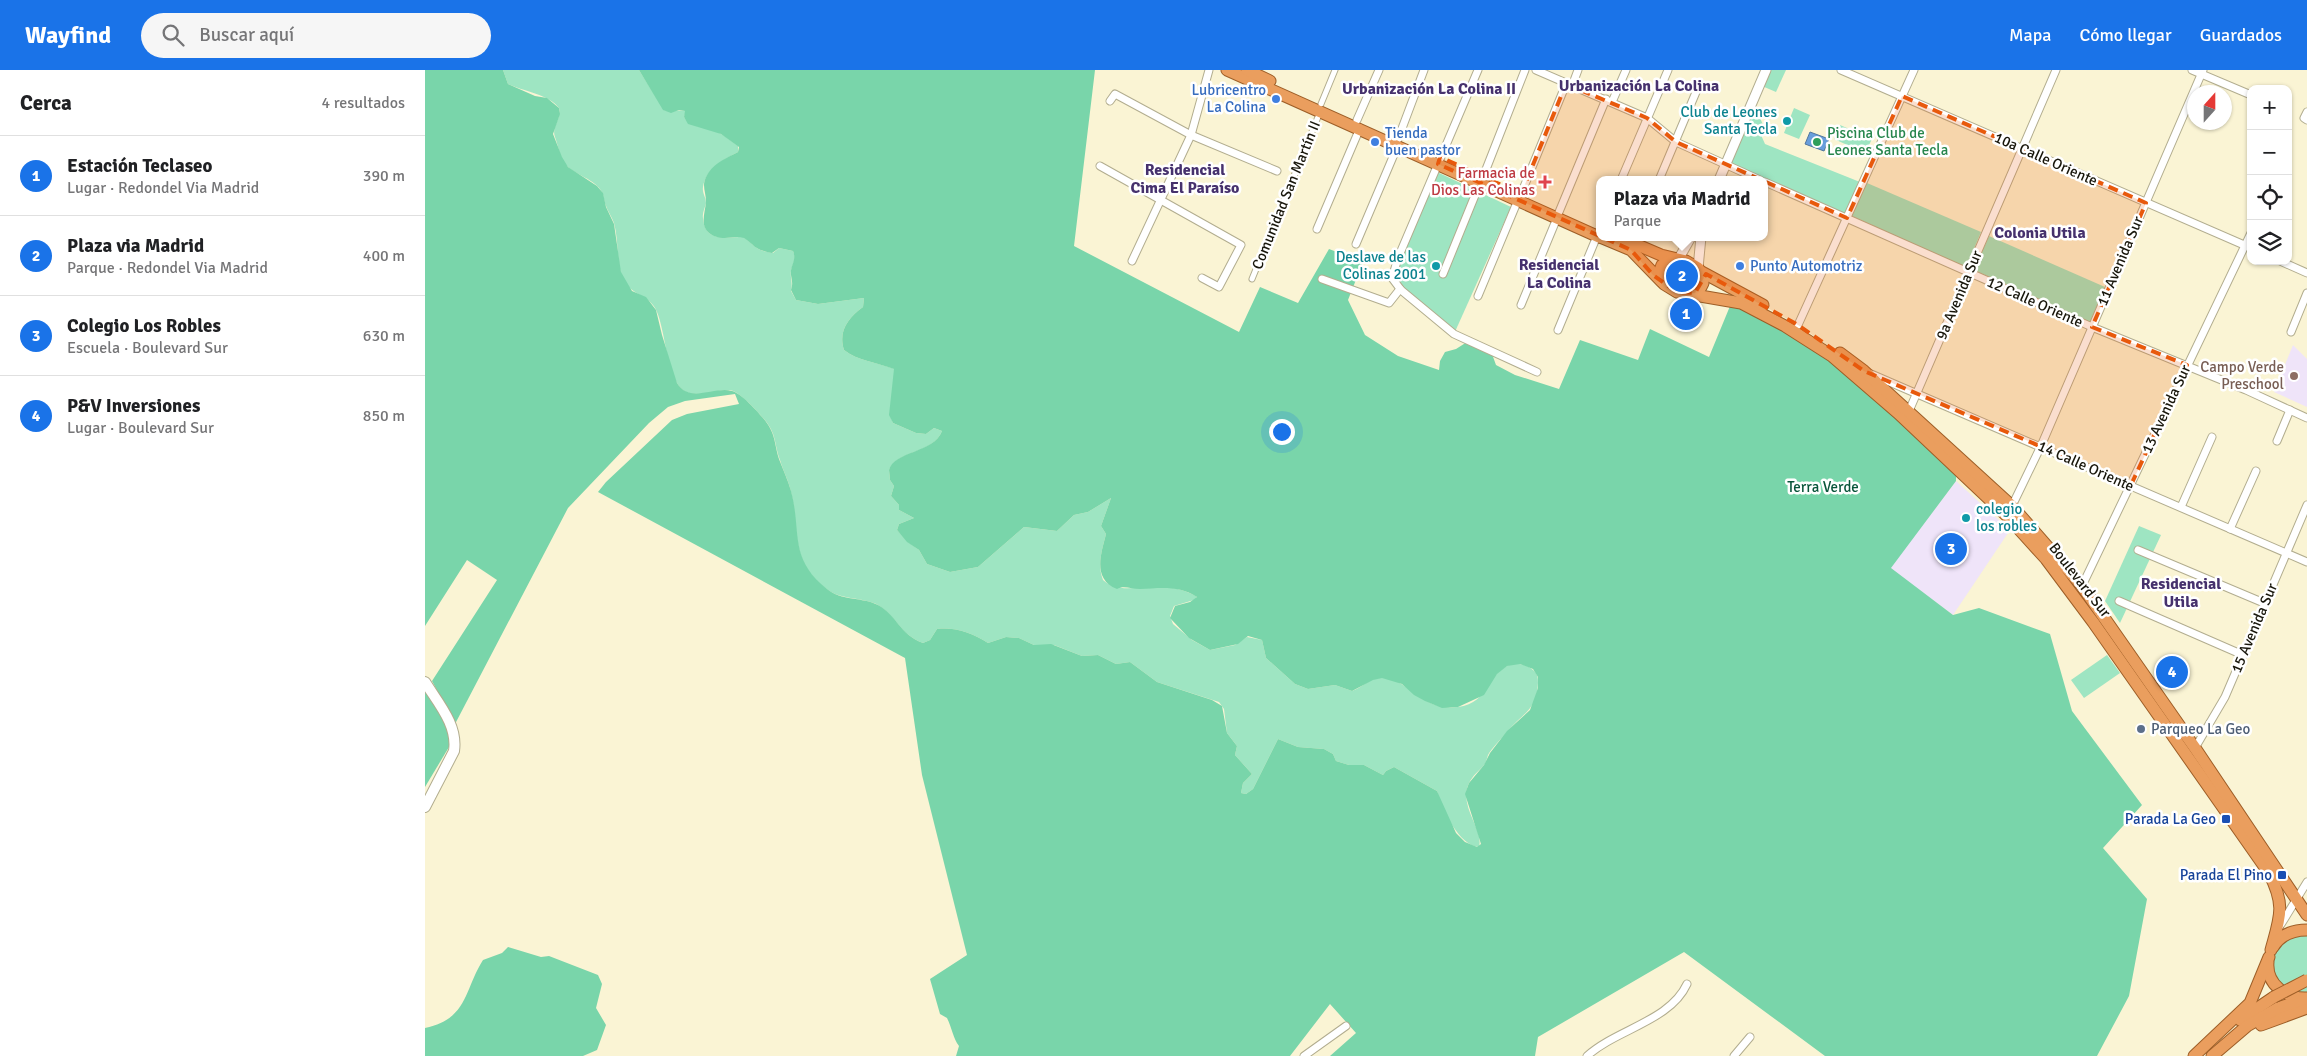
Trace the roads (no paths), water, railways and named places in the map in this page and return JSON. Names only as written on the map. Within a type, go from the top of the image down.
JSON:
[{"type":"highway","points":[[1227,70],[1359,124],[1596,234]]},
{"type":"highway","points":[[1247,70],[1321,108]]},
{"type":"highway","points":[[1611,241],[1633,252],[1664,284],[1677,292],[1691,294],[1701,287],[1703,279],[1699,269],[1629,241]]},
{"type":"highway","points":[[1664,284],[1660,268],[1667,260],[1675,259]]},
{"type":"highway","name":"Boulevard Sur","points":[[1699,269],[1798,325],[1865,371],[2012,506],[2081,586],[2195,748],[2307,915]]},
{"type":"highway","name":"Boulevard Sur","points":[[1691,294],[1733,300],[1749,306],[1791,329],[1832,356],[1898,414],[2007,516],[2046,559],[2093,622],[2269,873],[2279,894],[2281,907],[2270,954],[2250,1003],[2195,1056]]},
{"type":"highway","points":[[2306,1001],[2287,995],[2274,983],[2268,966],[2270,954],[2281,937],[2289,932],[2307,930]]},
{"type":"highway","points":[[2195,1056],[2274,997],[2307,980]]},
{"type":"highway","points":[[2212,1056],[2247,1026],[2265,1015],[2306,1001]]},
{"type":"main road","points":[[425,682],[453,728],[456,741],[454,751],[425,807]]},
{"type":"street","points":[[1132,261],[1191,135],[1209,70]]},
{"type":"street","name":"Comunidad San Martín II","points":[[1252,279],[1335,70]]},
{"type":"street","points":[[1317,229],[1379,70]]},
{"type":"street","points":[[1356,244],[1398,142],[1424,70]]},
{"type":"street","points":[[1478,70],[1392,278],[1400,289],[1458,336],[1537,372]]},
{"type":"street","points":[[1443,274],[1525,70]]},
{"type":"street","points":[[1536,70],[1647,118],[1676,142],[1751,176]]},
{"type":"street","points":[[1478,296],[1519,197],[1569,85],[1578,70]]},
{"type":"street","points":[[1521,305],[1558,215],[1609,101],[1626,70]]},
{"type":"street","points":[[1623,176],[1668,70]]},
{"type":"street","points":[[1721,176],[1766,70]]},
{"type":"street","name":"10a Calle Oriente","points":[[1841,70],[2247,247]]},
{"type":"street","points":[[1798,325],[1914,70]]},
{"type":"street","name":"9a Avenida Sur","points":[[1909,410],[1918,394],[1981,242],[2056,70]]},
{"type":"street","points":[[2192,70],[2202,72],[2247,93]]},
{"type":"street","name":"11 Avenida Sur","points":[[2012,506],[2041,446],[2202,72]]},
{"type":"street","points":[[1661,176],[1699,85]]},
{"type":"street","points":[[1110,101],[1115,94],[1191,135],[1277,172]]},
{"type":"street","points":[[1100,166],[1241,246],[1219,287],[1202,278]]},
{"type":"street","name":"12 Calle Oriente","points":[[1768,183],[2092,327],[2307,418]]},
{"type":"street","points":[[1558,330],[1596,241]]},
{"type":"street","points":[[1675,259],[1688,241]]},
{"type":"street","points":[[1699,269],[1701,241]]},
{"type":"street","name":"13 Avenida Sur","points":[[2081,586],[2187,366],[2247,249]]},
{"type":"street","points":[[2289,265],[2307,273]]},
{"type":"street","points":[[1323,279],[1389,303],[1400,289]]},
{"type":"street","points":[[2291,332],[2307,293]]},
{"type":"street","name":"14 Calle Oriente","points":[[1865,371],[2307,562]]},
{"type":"street","points":[[2277,441],[2290,410]]},
{"type":"street","points":[[2181,507],[2212,437]]},
{"type":"street","points":[[2230,529],[2256,471]]},
{"type":"street","name":"15 Avenida Sur","points":[[2195,748],[2225,697],[2307,506]]},
{"type":"street","points":[[2138,550],[2265,603]]},
{"type":"street","points":[[2119,601],[2243,655]]},
{"type":"street","points":[[2276,932],[2297,901],[2307,882]]},
{"type":"street","points":[[1587,1056],[1614,1038],[1671,1007],[1682,994],[1687,984]]},
{"type":"street","points":[[1304,1056],[1347,1026]]},
{"type":"street","points":[[1734,1056],[1750,1037]]},
{"type":"water","name":"Piscina Club de Leones Santa Tecla","points":[[1810,132],[1829,139],[1824,151],[1805,144]]},
{"type":"place","name":"Lubricentro La Colina","points":[[1276,99]]},
{"type":"place","name":"Club de Leones Santa Tecla","points":[[1787,121]]},
{"type":"place","name":"Tienda buen pastor","points":[[1375,142]]},
{"type":"place","name":"Piscina Club de Leones Santa Tecla","points":[[1817,142]]},
{"type":"place","name":"Farmacia de Dios Las Colinas","points":[[1545,182]]},
{"type":"place","name":"Deslave de las Colinas 2001","points":[[1436,266]]},
{"type":"place","name":"Punto Automotriz","points":[[1740,266]]},
{"type":"place","name":"Plaza via Madrid","points":[[1682,276]]},
{"type":"place","name":"Estación Teclaseo","points":[[1686,314]]},
{"type":"place","name":"Campo Verde Preschool","points":[[2294,376]]},
{"type":"place","name":"colegio los robles","points":[[1966,518]]},
{"type":"place","name":"Colegio Los Robles","points":[[1951,549]]},
{"type":"place","name":"P&V Inversiones","points":[[2172,672]]},
{"type":"place","name":"Parqueo La Geo","points":[[2141,729]]},
{"type":"place","name":"Parada La Geo","points":[[2226,819]]},
{"type":"place","name":"Parada El Pino","points":[[2282,875]]},
{"type":"district","name":"Urbanización La Colina","points":[[1639,85]]},
{"type":"district","name":"Urbanización La Colina II","points":[[1429,88]]},
{"type":"district","name":"Residencial Cima El Paraíso","points":[[1185,178]]},
{"type":"district","name":"Colonia Utila","points":[[2040,232]]},
{"type":"district","name":"Residencial La Colina","points":[[1559,273]]},
{"type":"district","name":"Residencial Utila","points":[[2181,592]]},
{"type":"park label","name":"Terra Verde","points":[[1823,487]]}]
